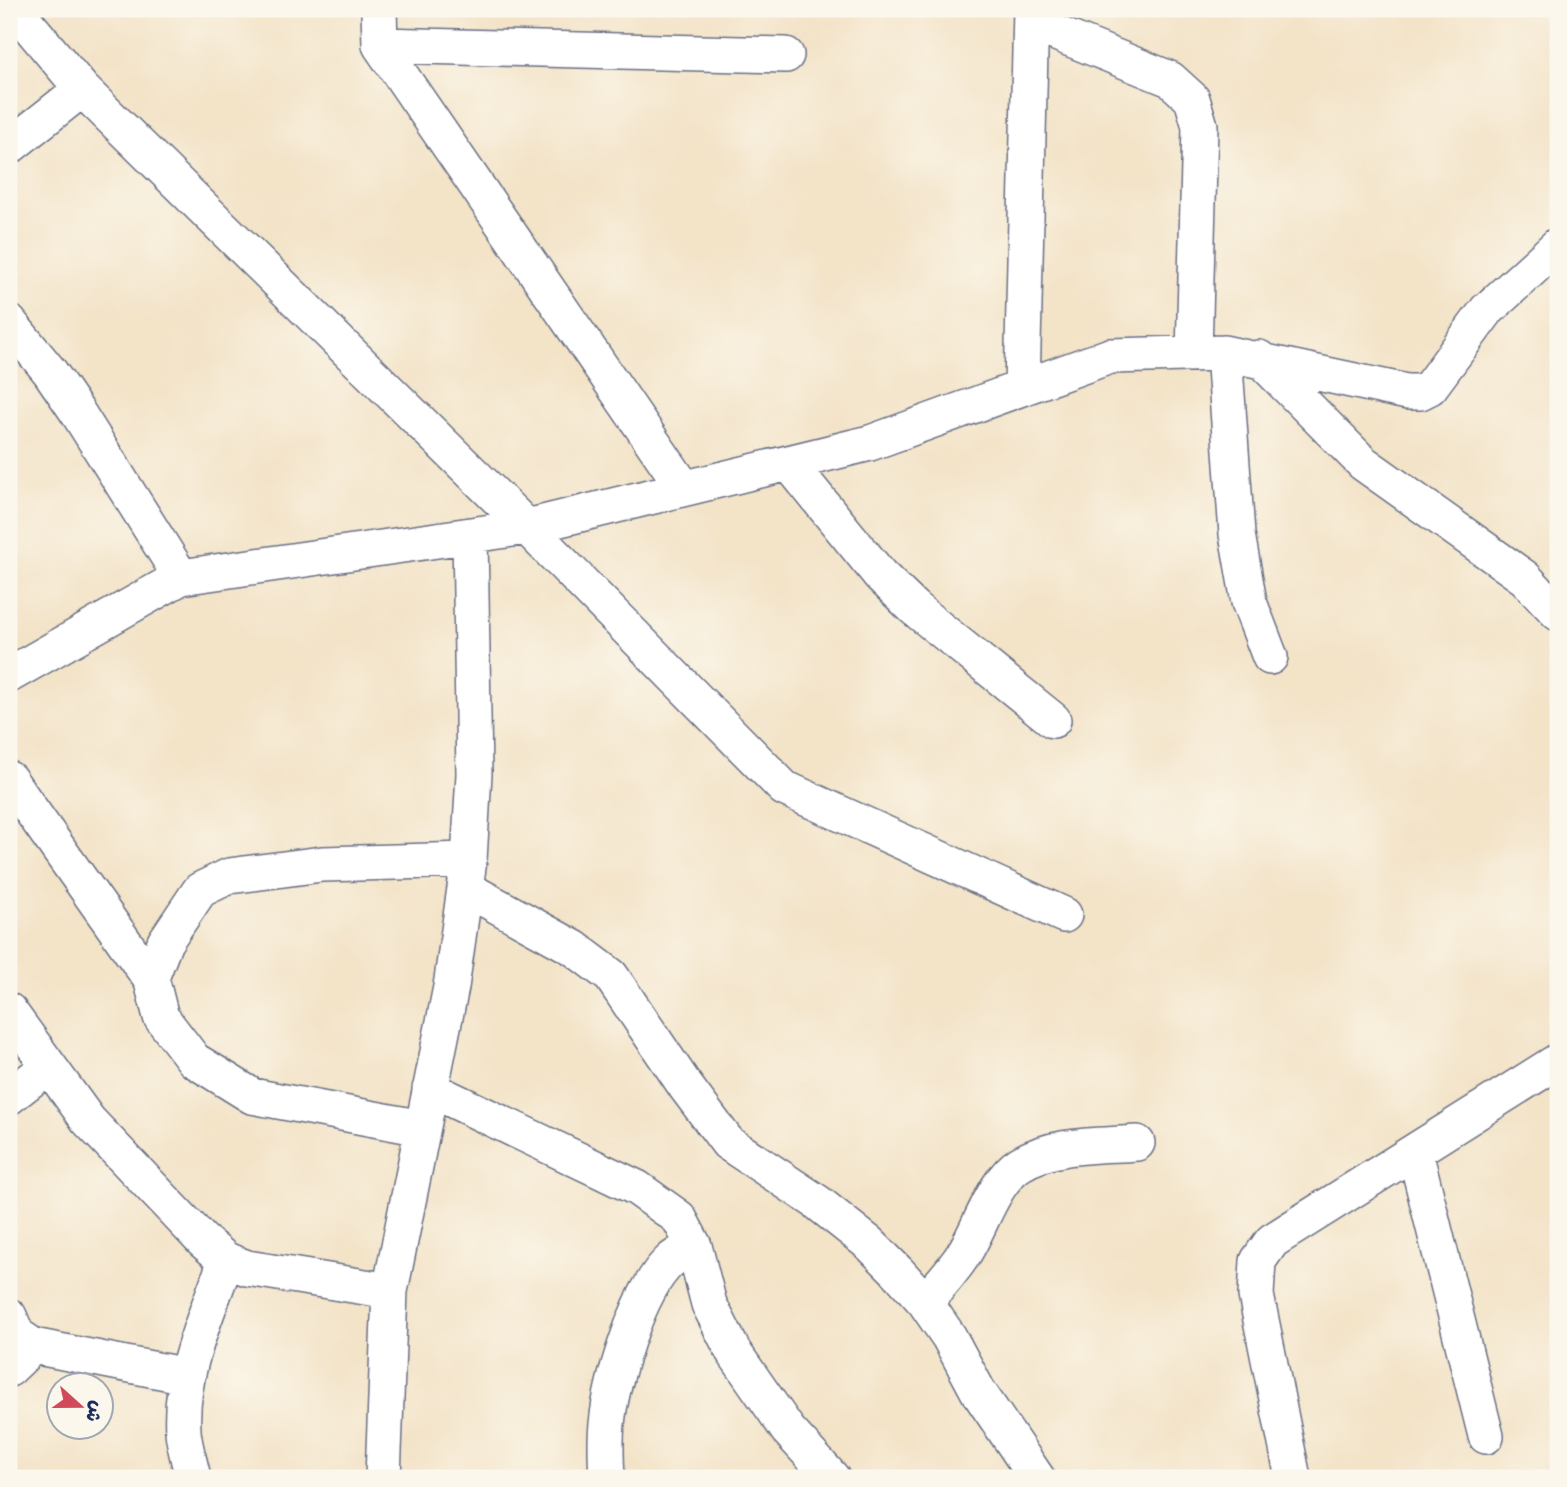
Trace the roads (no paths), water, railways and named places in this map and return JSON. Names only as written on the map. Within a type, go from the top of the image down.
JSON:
[{"type":"street","points":[[15,9],[82,89],[527,527],[784,788],[1064,915]]},
{"type":"street","points":[[379,9],[380,45],[684,488]]},
{"type":"street","points":[[1021,388],[1031,16],[1170,79],[1192,99],[1200,126],[1209,353],[1249,602],[1270,657]]},
{"type":"street","points":[[380,45],[786,55]]},
{"type":"street","points":[[9,147],[82,89]]},
{"type":"street","points":[[9,676],[181,577],[527,527],[870,443],[1110,356],[1209,353],[1259,358],[1407,392],[1420,392],[1430,387],[1487,310],[1558,245]]},
{"type":"street","points":[[9,322],[50,372],[78,413],[181,577]]},
{"type":"street","points":[[1259,358],[1363,463],[1525,578],[1558,613]]},
{"type":"street","points":[[789,463],[880,575],[915,608],[1053,720]]},
{"type":"street","points":[[383,1478],[390,1291],[451,987],[467,874],[474,774],[470,535]]},
{"type":"street","points":[[9,779],[152,981],[161,1017],[194,1060],[252,1096],[422,1128]]},
{"type":"street","points":[[152,981],[165,942],[200,890],[229,876],[322,864],[467,874],[611,976],[686,1087],[728,1143],[828,1210],[870,1244],[925,1302],[949,1337],[978,1391],[1037,1478]]},
{"type":"street","points":[[9,1011],[88,1120],[203,1241],[226,1260],[247,1268],[390,1291]]},
{"type":"street","points":[[1293,1478],[1256,1295],[1258,1261],[1272,1241],[1558,1061]]},
{"type":"street","points":[[9,1097],[48,1066]]},
{"type":"street","points":[[430,1090],[637,1188],[679,1218],[694,1246],[709,1304],[733,1351],[788,1430],[832,1478]]},
{"type":"street","points":[[925,1302],[963,1255],[1003,1180],[1019,1164],[1047,1152],[1137,1143]]},
{"type":"street","points":[[1415,1152],[1486,1436]]},
{"type":"street","points":[[607,1478],[607,1424],[617,1371],[637,1316],[657,1277],[672,1259],[694,1246]]},
{"type":"street","points":[[194,1478],[183,1433],[184,1390],[191,1357],[226,1260]]},
{"type":"street","points":[[9,1316],[17,1335],[21,1358],[187,1376]]}]
